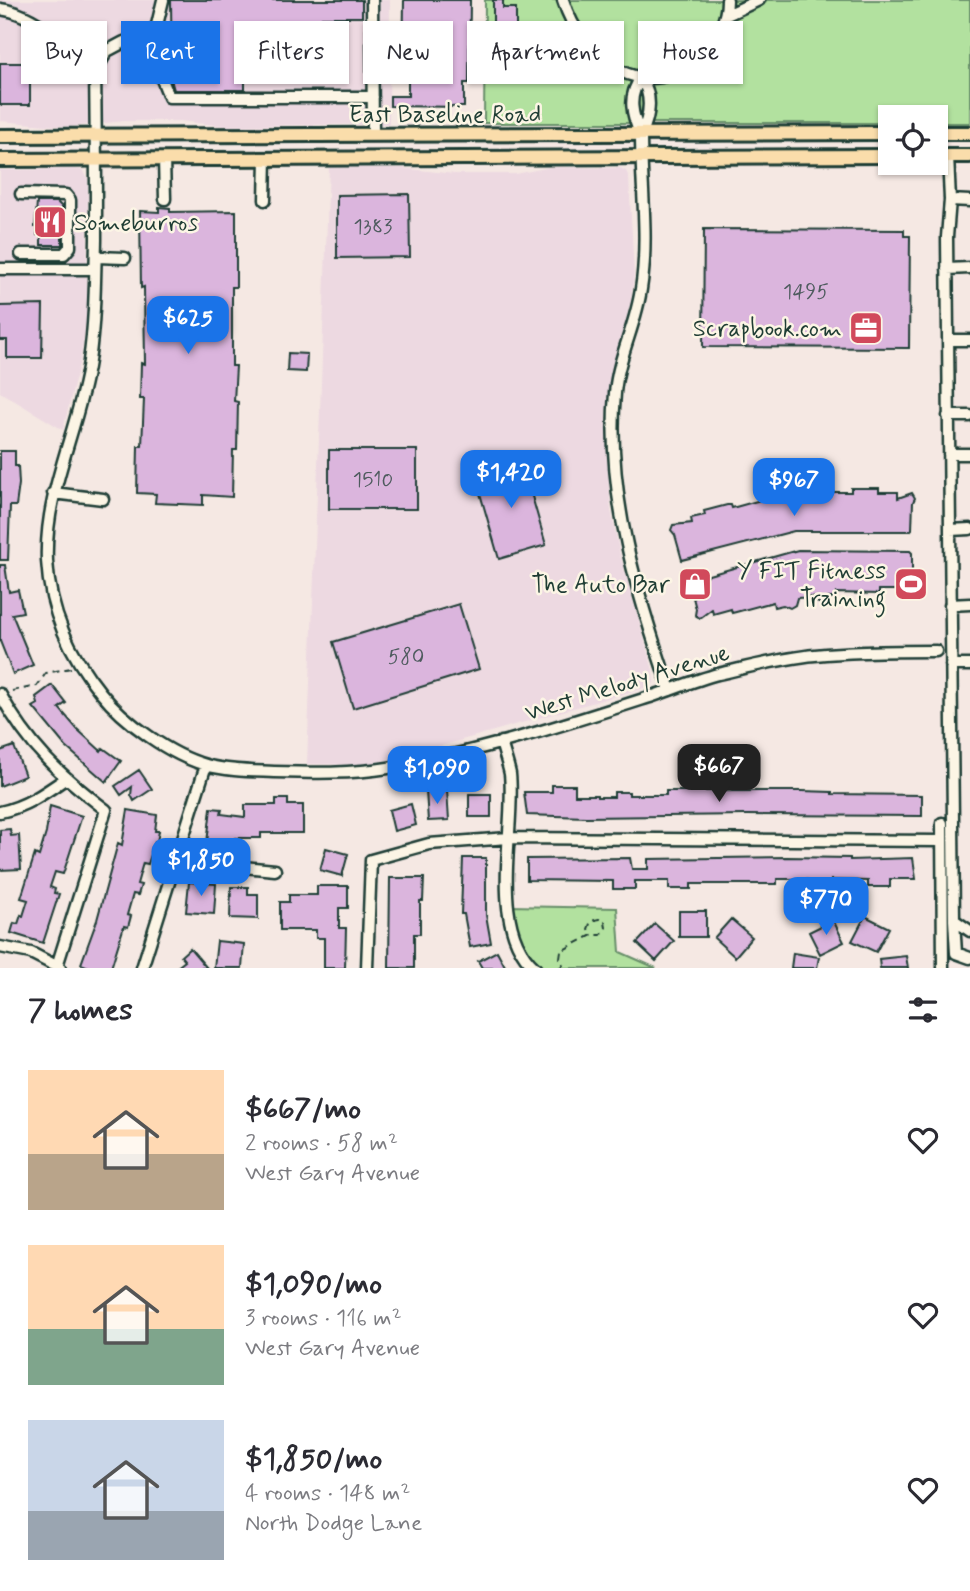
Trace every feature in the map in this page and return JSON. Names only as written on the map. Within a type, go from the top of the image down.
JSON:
[{"type":"main road","points":[[948,133],[970,133]]},
{"type":"main road","name":"East Baseline Road","points":[[0,136],[18,136],[164,159],[641,145],[878,134]]},
{"type":"main road","name":"East Baseline Road","points":[[0,160],[97,148],[373,135],[878,155]]},
{"type":"main road","points":[[0,142],[18,136]]},
{"type":"main road","points":[[948,156],[970,156]]},
{"type":"street","points":[[158,21],[163,0]]},
{"type":"street","points":[[372,0],[373,135]]},
{"type":"street","points":[[563,0],[570,23],[583,41],[599,57],[623,72],[638,77]]},
{"type":"street","points":[[723,21],[727,15],[727,0]]},
{"type":"street","points":[[727,15],[759,0]]},
{"type":"street","points":[[0,9],[12,11],[34,21]]},
{"type":"street","points":[[638,83],[634,88],[633,118],[641,145],[642,287],[615,391],[614,433],[617,483],[629,559],[670,690]]},
{"type":"street","name":"West Melody Avenue","points":[[95,84],[94,324],[86,384],[53,493],[48,525],[47,561],[57,616],[78,663],[113,709],[169,748],[206,765],[248,771],[303,772],[386,768],[502,743],[712,676],[813,655],[936,651]]},
{"type":"street","points":[[164,84],[169,97],[373,97]]},
{"type":"street","points":[[641,145],[649,119],[646,84]]},
{"type":"street","points":[[265,200],[266,158]]},
{"type":"street","points":[[164,159],[165,200]]},
{"type":"street","points":[[945,175],[950,200],[947,269],[954,920],[956,953],[970,958]]},
{"type":"street","points":[[21,194],[66,195],[70,200],[70,247],[64,254],[21,254]]},
{"type":"street","points":[[950,200],[970,201]]},
{"type":"street","points":[[0,269],[96,263],[125,258]]},
{"type":"street","points":[[947,269],[970,268]]},
{"type":"street","points":[[948,340],[970,340]]},
{"type":"street","points":[[948,416],[970,416]]},
{"type":"street","points":[[949,454],[970,454]]},
{"type":"street","points":[[53,493],[103,499]]},
{"type":"street","points":[[950,530],[970,529]]},
{"type":"street","points":[[950,605],[970,604]]},
{"type":"street","points":[[951,665],[970,665]]},
{"type":"street","points":[[0,947],[32,953],[59,967],[106,810],[65,779],[30,743],[1,695]]},
{"type":"street","points":[[502,743],[510,774],[508,911],[514,938],[526,960],[535,968]]},
{"type":"street","points":[[142,968],[206,765]]},
{"type":"street","points":[[0,813],[13,810],[41,796],[65,779]]},
{"type":"street","points":[[942,823],[943,968]]},
{"type":"street","points":[[367,968],[371,860],[429,844],[508,838],[941,841]]},
{"type":"street","points":[[177,857],[213,864],[275,870]]},
{"type":"street","points":[[954,920],[970,931]]},
{"type":"path","points":[[1,695],[20,688],[37,686],[46,673],[69,669],[78,663]]},
{"type":"path","points":[[559,968],[563,965],[561,951],[592,935],[605,932],[606,925],[603,920],[591,921],[588,929],[592,935]]},
{"type":"shaded area","points":[[0,0],[390,0],[390,21],[363,21],[363,84],[389,84],[389,124],[223,126],[180,121],[124,121],[69,127],[0,121]]},
{"type":"shaded area","points":[[329,167],[401,168],[455,174],[516,174],[550,167],[620,168],[626,171],[629,177],[634,276],[631,302],[613,364],[608,393],[608,467],[611,510],[620,555],[653,670],[654,683],[651,686],[402,757],[361,765],[307,764]]},
{"type":"shaded area","points":[[0,170],[83,170],[88,179],[87,319],[63,430],[0,392]]},
{"type":"green space","points":[[485,0],[970,0],[970,123],[948,123],[948,105],[878,105],[878,123],[484,123],[484,84],[624,84],[624,21],[485,21]]},
{"type":"green space","points":[[508,906],[617,908],[620,952],[656,968],[535,968],[526,960]]},
{"type":"building","points":[[171,0],[362,0],[362,17],[322,17],[322,21],[234,21],[234,84],[245,84],[245,90],[174,90],[172,84],[220,84],[220,21],[171,21]]},
{"type":"building","points":[[404,0],[470,0],[464,107],[390,106],[390,96],[408,96],[408,84],[453,84],[453,21],[404,21]]},
{"type":"building","points":[[493,0],[503,0],[503,8],[516,8],[516,21],[493,21]]},
{"type":"building","points":[[0,63],[21,63],[21,84],[30,84],[30,105],[0,105]]},
{"type":"building","points":[[409,194],[410,257],[337,258],[337,195]]},
{"type":"building","name":"Someburros","points":[[37,202],[57,202],[62,207],[62,245],[41,245],[41,235],[37,235],[35,227]]},
{"type":"building","points":[[159,207],[170,208],[170,212],[236,211],[232,366],[236,366],[234,401],[238,402],[232,497],[203,495],[203,505],[155,503],[156,494],[137,493],[138,446],[142,446],[144,399],[140,399],[141,363],[145,364],[140,211],[159,212]]},
{"type":"building","points":[[704,229],[904,230],[904,236],[910,236],[909,348],[703,347]]},
{"type":"building","points":[[43,305],[42,358],[7,358],[7,340],[0,340],[0,306]]},
{"type":"building","points":[[288,353],[307,354],[306,372],[287,371]]},
{"type":"building","points":[[329,450],[417,450],[417,509],[329,509]]},
{"type":"building","points":[[0,451],[15,451],[15,466],[18,466],[16,506],[10,506],[8,560],[0,560]]},
{"type":"building","points":[[521,458],[546,545],[499,559],[477,483],[495,477],[492,467]]},
{"type":"building","points":[[807,482],[816,492],[851,492],[851,488],[879,488],[879,492],[898,492],[898,498],[912,493],[915,498],[912,529],[794,531],[682,560],[671,530],[673,525],[692,523],[691,518],[705,515],[704,511],[727,505],[732,508],[768,498],[768,490],[773,486],[782,494],[798,492],[801,484]]},
{"type":"building","points":[[798,550],[910,551],[915,587],[912,589],[898,586],[898,590],[879,590],[879,594],[836,593],[835,598],[828,598],[822,604],[816,602],[813,597],[797,598],[795,605],[790,608],[783,605],[774,607],[773,602],[732,613],[731,609],[713,614],[712,609],[700,618],[695,615],[689,582],[691,580]]},
{"type":"building","points":[[0,565],[5,565],[9,592],[18,590],[23,612],[12,614],[33,665],[13,674],[0,641]]},
{"type":"building","points":[[459,604],[479,669],[353,708],[333,642]]},
{"type":"building","points":[[52,685],[66,703],[59,708],[77,729],[101,751],[103,748],[121,761],[106,782],[66,747],[33,707],[38,704],[36,697]]},
{"type":"building","points":[[14,746],[25,776],[0,786],[0,751]]},
{"type":"building","points":[[139,770],[152,789],[134,801],[131,795],[132,787],[121,795],[115,786]]},
{"type":"building","points":[[552,785],[575,785],[575,795],[597,797],[614,797],[614,792],[629,792],[629,795],[666,795],[666,791],[802,791],[922,795],[922,816],[527,815],[524,792],[552,792]]},
{"type":"building","points":[[447,790],[449,820],[428,821],[426,791]]},
{"type":"building","points":[[469,794],[491,794],[491,817],[469,817]]},
{"type":"building","points":[[276,799],[288,799],[288,805],[303,805],[303,833],[261,833],[261,838],[235,838],[235,845],[207,843],[211,808],[222,809],[221,814],[245,817],[245,805],[276,805]]},
{"type":"building","points":[[411,804],[416,825],[394,831],[389,810]]},
{"type":"building","points":[[50,806],[82,816],[63,874],[55,872],[50,887],[55,889],[54,893],[59,894],[43,943],[11,933],[14,923],[18,924],[21,915],[23,916],[28,900],[21,898],[35,854],[39,856]]},
{"type":"building","points":[[128,810],[157,815],[157,842],[148,864],[143,863],[137,884],[141,885],[138,895],[133,894],[127,915],[131,916],[128,927],[124,926],[111,968],[91,968],[81,964],[97,920],[118,843],[122,845]]},
{"type":"building","points":[[10,829],[11,836],[19,835],[21,869],[0,870],[0,830]]},
{"type":"building","points":[[326,848],[348,854],[342,876],[320,870]]},
{"type":"building","points":[[786,857],[850,860],[913,858],[916,879],[890,879],[890,887],[868,887],[868,881],[831,880],[831,889],[809,889],[809,880],[794,879],[777,879],[777,884],[691,884],[691,889],[669,889],[669,881],[635,881],[635,889],[613,889],[613,881],[527,880],[527,859],[630,858],[632,869],[648,869],[648,859]]},
{"type":"building","points":[[463,858],[486,858],[486,915],[491,943],[470,947],[464,914],[461,914]]},
{"type":"building","points":[[390,878],[424,878],[423,901],[420,901],[420,934],[414,934],[414,968],[389,968]]},
{"type":"building","points":[[189,882],[216,884],[214,914],[186,912]]},
{"type":"building","points":[[317,886],[348,886],[348,908],[339,908],[339,928],[346,928],[345,968],[324,968],[324,938],[316,938],[316,930],[280,930],[280,902],[289,902],[289,895],[317,895]]},
{"type":"building","points":[[231,887],[248,887],[248,894],[258,894],[258,919],[230,918]]},
{"type":"building","points":[[679,911],[706,911],[706,937],[679,937]]},
{"type":"building","points":[[865,916],[889,928],[876,952],[852,941]]},
{"type":"building","points":[[731,919],[752,937],[735,957],[714,938]]},
{"type":"building","points":[[833,920],[844,942],[820,954],[809,932]]},
{"type":"building","points":[[655,924],[674,941],[656,961],[637,943]]},
{"type":"building","points":[[217,941],[244,944],[242,968],[214,968]]},
{"type":"building","points":[[190,948],[207,968],[176,968],[185,961],[181,956]]},
{"type":"building","points":[[497,951],[506,968],[482,968],[478,961]]},
{"type":"building","points":[[793,953],[819,957],[817,968],[791,968]]},
{"type":"building","points":[[906,956],[908,968],[880,968],[879,959]]},
{"type":"place","name":"Someburros","points":[[50,222]]},
{"type":"place","name":"Scrapbook.com","points":[[866,328]]},
{"type":"place","name":"The Auto Bar","points":[[695,584]]},
{"type":"place","name":"Y FIT Fitness Training","points":[[911,584]]}]
